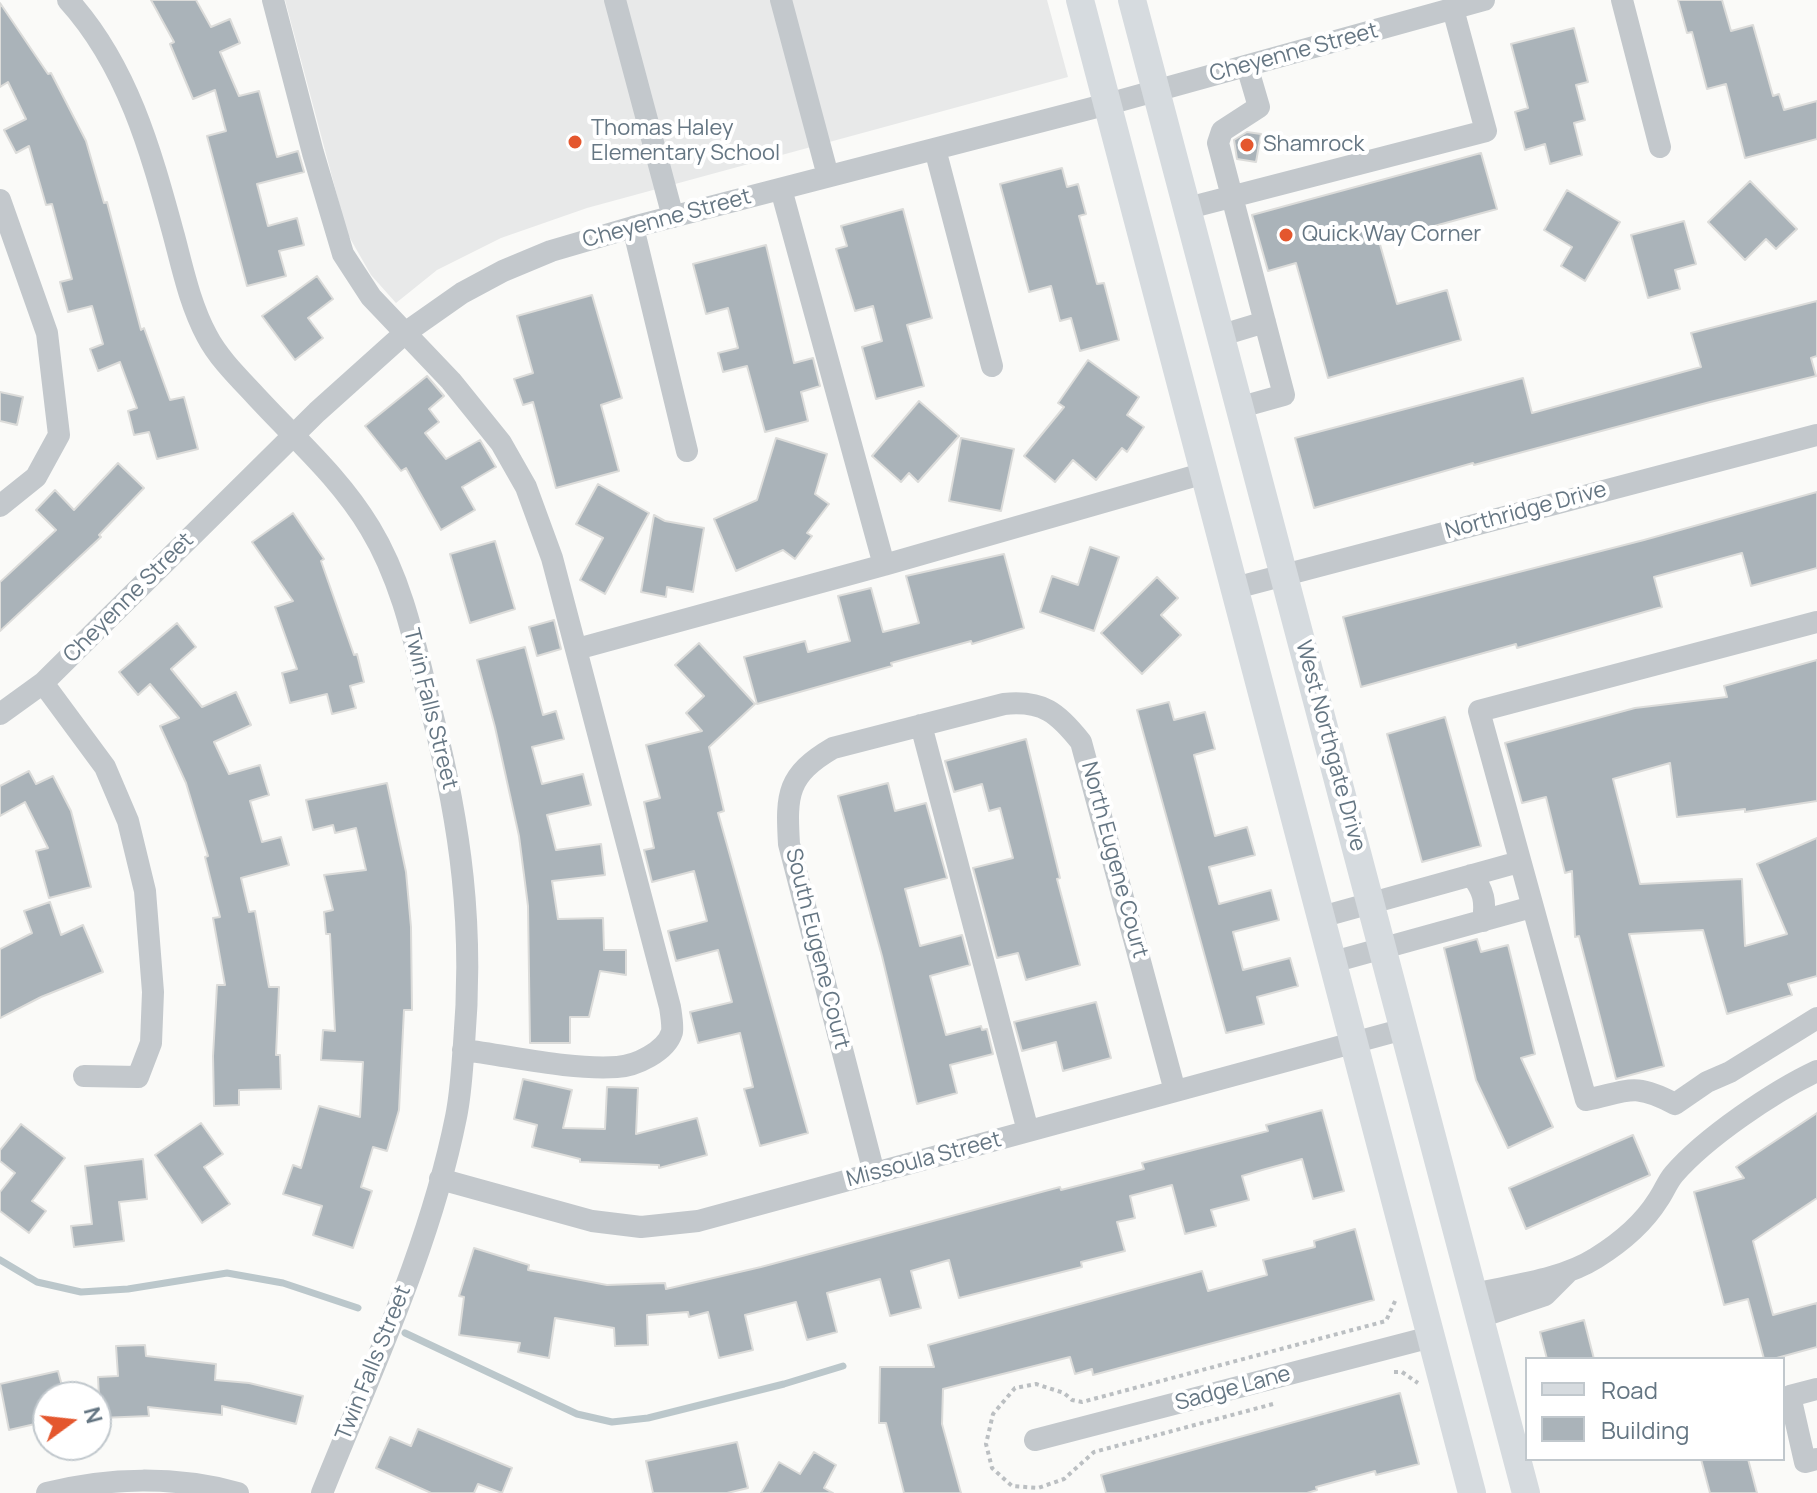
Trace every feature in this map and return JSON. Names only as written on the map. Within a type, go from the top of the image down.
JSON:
[{"type":"main road","points":[[1080,0],[1472,1493]]},
{"type":"main road","name":"West Northgate Drive","points":[[1132,0],[1526,1493]]},
{"type":"street","name":"Twin Falls Street","points":[[68,0],[108,56],[137,113],[151,151],[193,308],[209,341],[226,364],[341,486],[371,529],[392,571],[408,618],[447,771],[464,869],[469,988],[457,1115],[414,1263],[322,1493]]},
{"type":"street","points":[[273,0],[343,254],[371,297],[451,381],[501,443],[526,487],[552,558],[670,1007],[672,1032],[661,1047],[642,1060],[620,1067],[591,1067],[463,1050]]},
{"type":"street","points":[[615,0],[673,217]]},
{"type":"street","points":[[781,0],[828,176]]},
{"type":"street","name":"Cheyenne Street","points":[[0,714],[43,683],[294,436],[405,333],[462,293],[503,271],[551,251],[633,227],[1247,66],[1429,8],[1453,9],[1484,0]]},
{"type":"street","points":[[1622,0],[1660,147]]},
{"type":"street","points":[[1188,208],[1486,131],[1453,9]]},
{"type":"street","points":[[1241,407],[1284,395],[1218,143],[1222,131],[1259,107],[1247,66]]},
{"type":"street","points":[[935,149],[992,366]]},
{"type":"street","points":[[781,189],[884,565]]},
{"type":"street","points":[[0,200],[47,333],[59,435],[36,477],[0,506]]},
{"type":"street","points":[[633,227],[687,451]]},
{"type":"street","points":[[1222,335],[1265,322]]},
{"type":"street","name":"Northridge Drive","points":[[1235,588],[1817,435]]},
{"type":"street","points":[[577,649],[1205,473]]},
{"type":"street","points":[[1817,622],[1479,711],[1586,1100],[1633,1088],[1654,1093],[1675,1104],[1817,1018]]},
{"type":"street","points":[[43,683],[105,767],[128,821],[145,891],[153,992],[151,1043],[138,1077],[84,1076]]},
{"type":"street","name":"North Eugene Court","points":[[927,723],[1022,702],[1046,708],[1063,720],[1081,742],[1175,1091]]},
{"type":"street","points":[[927,723],[1028,1131]]},
{"type":"street","name":"South Eugene Court","points":[[874,1173],[789,844],[787,810],[796,778],[808,763],[833,748],[927,723]]},
{"type":"street","points":[[1321,917],[1519,862]]},
{"type":"street","points":[[1471,875],[1484,896],[1483,921]]},
{"type":"street","points":[[1333,962],[1532,907]]},
{"type":"street","name":"Missoula Street","points":[[440,1179],[592,1221],[641,1227],[698,1221],[1404,1029]]},
{"type":"street","points":[[1477,1306],[1545,1295],[1569,1271],[1594,1260],[1621,1242],[1657,1202],[1673,1175],[1721,1132],[1774,1095],[1817,1071]]},
{"type":"street","name":"Sadge Lane","points":[[1035,1440],[1431,1337]]},
{"type":"street","points":[[1817,1389],[1790,1396],[1805,1462],[1817,1459]]},
{"type":"street","points":[[47,1493],[109,1481],[238,1493]]},
{"type":"shaded area","name":"Thomas Haley Elementary School","points":[[285,0],[1047,0],[1068,77],[587,208],[501,238],[437,270],[396,303],[371,275],[347,233]]},
{"type":"building","points":[[151,0],[196,0],[211,27],[230,19],[240,43],[220,52],[239,96],[259,91],[277,157],[298,151],[304,172],[257,184],[268,226],[297,218],[304,245],[279,251],[286,276],[247,286],[207,136],[226,131],[215,90],[193,99],[170,44],[174,42]]},
{"type":"building","points":[[1678,0],[1722,0],[1731,31],[1753,25],[1773,96],[1779,94],[1784,110],[1817,101],[1817,139],[1745,158],[1726,84],[1707,89],[1692,32],[1687,33]]},
{"type":"building","points":[[0,3],[48,74],[51,73],[86,141],[104,203],[107,202],[141,330],[144,328],[170,400],[184,397],[198,449],[157,459],[149,432],[134,435],[128,411],[137,408],[120,362],[98,371],[90,349],[103,344],[92,306],[68,312],[60,282],[72,279],[52,204],[46,205],[29,146],[16,153],[4,130],[26,119],[8,82],[0,87]]},
{"type":"building","points":[[1574,28],[1588,82],[1576,85],[1585,120],[1574,123],[1582,155],[1550,164],[1545,144],[1525,150],[1515,112],[1528,108],[1511,44]]},
{"type":"building","points":[[1247,132],[1261,134],[1256,162],[1237,159],[1234,140]]},
{"type":"building","points":[[1481,153],[1497,209],[1379,241],[1397,304],[1447,290],[1461,340],[1328,378],[1296,263],[1268,271],[1252,215]]},
{"type":"building","points":[[1062,168],[1067,187],[1078,184],[1086,214],[1079,216],[1097,284],[1104,283],[1119,340],[1080,351],[1071,318],[1060,321],[1051,286],[1029,292],[1000,184]]},
{"type":"building","points":[[1750,181],[1797,229],[1776,249],[1766,239],[1745,260],[1708,222]]},
{"type":"building","points":[[1567,190],[1620,222],[1585,281],[1561,266],[1572,247],[1544,230]]},
{"type":"building","points":[[903,209],[932,318],[907,325],[924,386],[876,399],[862,347],[882,341],[873,306],[855,311],[836,249],[847,246],[841,226]]},
{"type":"building","points":[[1684,221],[1696,264],[1675,270],[1680,289],[1648,298],[1631,235]]},
{"type":"building","points":[[766,245],[794,363],[813,358],[820,386],[801,392],[808,421],[765,432],[747,366],[723,372],[718,353],[738,348],[728,308],[706,314],[693,264]]},
{"type":"building","points":[[317,276],[333,299],[308,318],[323,338],[295,360],[262,316]]},
{"type":"building","points":[[592,295],[622,398],[601,405],[619,471],[556,488],[533,402],[523,405],[514,379],[533,373],[517,316]]},
{"type":"building","points":[[1817,301],[1817,356],[1811,358],[1816,376],[1473,463],[1314,508],[1295,438],[1523,378],[1532,413],[1701,367],[1691,333]]},
{"type":"building","points":[[1088,360],[1139,397],[1127,415],[1144,427],[1127,452],[1122,448],[1096,480],[1073,460],[1055,482],[1024,456],[1064,407],[1058,403]]},
{"type":"building","points":[[427,376],[444,396],[429,409],[439,422],[425,433],[446,459],[480,440],[496,467],[462,487],[475,510],[441,530],[406,468],[401,471],[365,426]]},
{"type":"building","points":[[0,392],[23,397],[17,425],[0,421]]},
{"type":"building","points":[[919,401],[959,436],[918,482],[909,473],[901,482],[872,456]]},
{"type":"building","points":[[776,438],[827,454],[815,494],[829,504],[807,533],[812,536],[795,559],[783,550],[736,571],[714,519],[757,500]]},
{"type":"building","points":[[961,438],[1014,449],[1001,511],[949,501]]},
{"type":"building","points":[[118,463],[144,488],[99,535],[101,537],[0,631],[0,582],[56,530],[36,510],[55,490],[74,510]]},
{"type":"building","points":[[598,484],[649,513],[605,594],[580,580],[603,538],[576,524]]},
{"type":"building","points":[[1817,492],[1817,568],[1751,586],[1742,553],[1654,577],[1662,607],[1361,687],[1343,617]]},
{"type":"building","points":[[293,513],[324,559],[321,561],[354,655],[357,654],[364,682],[350,686],[356,708],[332,714],[327,694],[290,703],[282,673],[297,669],[275,607],[293,601],[252,542]]},
{"type":"building","points":[[654,515],[665,521],[704,528],[693,592],[667,587],[666,597],[641,592]]},
{"type":"building","points":[[495,541],[515,609],[470,623],[450,554]]},
{"type":"building","points":[[1090,547],[1119,557],[1094,631],[1040,612],[1052,576],[1078,585]]},
{"type":"building","points":[[1004,554],[1024,628],[891,663],[892,666],[757,704],[744,657],[805,641],[808,652],[850,641],[838,596],[871,588],[883,632],[919,623],[906,576]]},
{"type":"building","points":[[1157,577],[1178,598],[1161,615],[1181,635],[1142,674],[1101,633]]},
{"type":"building","points":[[554,620],[561,649],[537,656],[529,627]]},
{"type":"building","points":[[177,623],[196,647],[171,669],[202,707],[236,692],[251,725],[214,742],[229,774],[260,765],[269,795],[250,801],[262,842],[281,837],[289,865],[241,878],[249,912],[255,911],[269,987],[279,987],[276,1055],[280,1055],[281,1089],[239,1090],[239,1105],[214,1106],[217,985],[225,985],[213,918],[220,917],[205,857],[208,856],[186,783],[160,726],[179,718],[150,684],[138,695],[119,672]]},
{"type":"building","points":[[699,643],[755,704],[709,747],[724,811],[718,813],[808,1133],[760,1146],[744,1089],[753,1087],[740,1033],[698,1043],[690,1012],[732,1002],[718,950],[676,961],[668,931],[707,921],[694,871],[652,882],[644,850],[654,848],[644,802],[660,798],[646,745],[702,731],[686,713],[704,696],[675,665]]},
{"type":"building","points":[[525,647],[543,715],[556,711],[564,739],[532,747],[542,784],[583,774],[591,805],[547,815],[556,850],[601,844],[605,875],[552,881],[558,919],[603,918],[604,950],[626,950],[626,975],[600,971],[589,1017],[570,1017],[570,1043],[530,1043],[528,906],[519,836],[477,660]]},
{"type":"building","points":[[1817,660],[1817,801],[1745,812],[1745,809],[1677,817],[1670,763],[1613,779],[1640,884],[1742,879],[1745,946],[1787,934],[1757,864],[1817,838],[1817,976],[1788,984],[1792,995],[1727,1014],[1703,930],[1629,934],[1664,1066],[1616,1079],[1579,936],[1575,937],[1572,871],[1565,873],[1546,797],[1522,803],[1505,743],[1635,708],[1727,697],[1724,686]]},
{"type":"building","points":[[1169,702],[1174,720],[1205,712],[1215,749],[1194,755],[1215,836],[1247,827],[1255,855],[1209,867],[1219,904],[1271,890],[1279,920],[1233,932],[1243,970],[1290,958],[1298,986],[1257,997],[1264,1024],[1226,1033],[1137,710]]},
{"type":"building","points":[[1445,717],[1481,846],[1422,862],[1387,734]]},
{"type":"building","points":[[1026,739],[1080,965],[1026,980],[1018,953],[997,958],[973,868],[1013,858],[1000,808],[989,811],[982,784],[954,792],[945,761]]},
{"type":"building","points":[[29,771],[36,784],[53,776],[71,811],[91,887],[49,898],[36,851],[48,848],[25,802],[0,816],[0,786]]},
{"type":"building","points":[[387,783],[406,872],[411,927],[412,1010],[404,1010],[399,1110],[387,1151],[373,1147],[361,1187],[372,1191],[353,1248],[313,1235],[322,1206],[283,1194],[293,1165],[301,1168],[319,1106],[360,1117],[363,1062],[321,1060],[323,1030],[335,1031],[330,934],[326,934],[324,912],[333,910],[324,875],[366,870],[356,828],[335,833],[333,825],[313,830],[306,800]]},
{"type":"building","points":[[888,783],[895,811],[926,803],[947,878],[905,889],[920,946],[962,935],[970,965],[930,976],[946,1035],[981,1026],[982,1030],[987,1029],[993,1054],[950,1065],[957,1093],[917,1104],[882,956],[838,796]]},
{"type":"building","points":[[50,902],[61,935],[83,925],[103,972],[41,997],[0,1018],[0,949],[32,933],[24,911]]},
{"type":"building","points":[[1477,939],[1481,952],[1508,945],[1535,1054],[1521,1058],[1553,1127],[1508,1148],[1476,1080],[1444,948]]},
{"type":"building","points":[[1096,1002],[1111,1058],[1063,1071],[1056,1042],[1022,1051],[1014,1022]]},
{"type":"building","points":[[523,1079],[572,1090],[563,1128],[605,1129],[607,1087],[638,1088],[636,1134],[697,1118],[707,1155],[659,1168],[659,1165],[580,1162],[580,1159],[532,1147],[537,1125],[514,1119]]},
{"type":"building","points":[[1322,1110],[1344,1191],[1313,1199],[1302,1159],[1242,1176],[1249,1200],[1211,1210],[1216,1226],[1185,1234],[1172,1185],[1130,1196],[1135,1218],[1117,1222],[1125,1251],[1081,1262],[1082,1267],[959,1298],[949,1260],[911,1271],[921,1308],[890,1316],[880,1279],[827,1293],[837,1332],[807,1340],[796,1302],[745,1315],[753,1350],[719,1358],[708,1312],[689,1317],[688,1312],[647,1315],[648,1345],[615,1346],[614,1328],[555,1318],[549,1358],[518,1352],[520,1343],[459,1335],[464,1297],[459,1296],[474,1248],[529,1265],[528,1270],[607,1285],[665,1283],[666,1289],[761,1267],[1060,1187],[1061,1190],[1144,1169],[1142,1163],[1268,1131],[1266,1125]]},
{"type":"building","points":[[1817,1113],[1817,1198],[1753,1241],[1773,1315],[1817,1303],[1817,1347],[1780,1357],[1763,1357],[1748,1299],[1724,1305],[1694,1192],[1744,1178],[1736,1167]]},
{"type":"building","points":[[201,1123],[223,1154],[204,1167],[230,1204],[202,1223],[155,1155]]},
{"type":"building","points":[[21,1124],[65,1158],[32,1201],[46,1211],[29,1233],[0,1211],[0,1192],[15,1173],[0,1161],[0,1150]]},
{"type":"building","points":[[1633,1135],[1650,1175],[1526,1229],[1509,1188]]},
{"type":"building","points":[[143,1159],[147,1199],[119,1202],[124,1241],[74,1247],[71,1226],[92,1224],[85,1166]]},
{"type":"building","points":[[1355,1229],[1374,1300],[1093,1375],[1092,1369],[1075,1374],[1070,1357],[943,1389],[942,1424],[961,1493],[904,1493],[886,1423],[879,1423],[880,1367],[934,1367],[928,1345],[1202,1271],[1208,1291],[1267,1275],[1263,1260],[1315,1247],[1314,1241]]},
{"type":"building","points":[[1584,1320],[1593,1357],[1546,1357],[1540,1332]]},
{"type":"building","points":[[145,1345],[146,1356],[216,1364],[215,1380],[249,1383],[303,1396],[296,1424],[222,1406],[222,1415],[148,1407],[149,1416],[112,1418],[112,1381],[98,1381],[98,1377],[118,1376],[116,1346]]},
{"type":"building","points":[[58,1371],[61,1381],[32,1381],[32,1425],[9,1430],[0,1384]]},
{"type":"building","points":[[1400,1393],[1419,1464],[1376,1475],[1375,1471],[1316,1487],[1317,1490],[1307,1493],[1106,1493],[1101,1475]]},
{"type":"building","points":[[418,1429],[512,1468],[502,1493],[478,1484],[474,1493],[431,1493],[376,1468],[390,1437],[411,1446]]},
{"type":"building","points":[[737,1442],[748,1488],[727,1493],[653,1493],[646,1461]]},
{"type":"building","points":[[814,1452],[836,1465],[824,1488],[833,1493],[761,1493],[779,1462],[800,1474]]},
{"type":"building","points":[[1702,1461],[1749,1461],[1757,1493],[1710,1493]]},
{"type":"waterway","points":[[0,1260],[37,1282],[81,1292],[128,1289],[227,1273],[283,1283],[358,1308]]},
{"type":"waterway","points":[[405,1333],[577,1414],[612,1422],[648,1418],[843,1366]]},
{"type":"place","name":"Thomas Haley Elementary School","points":[[575,142]]},
{"type":"place","name":"Shamrock","points":[[1247,145]]},
{"type":"place","name":"Quick Way Corner","points":[[1286,235]]}]
